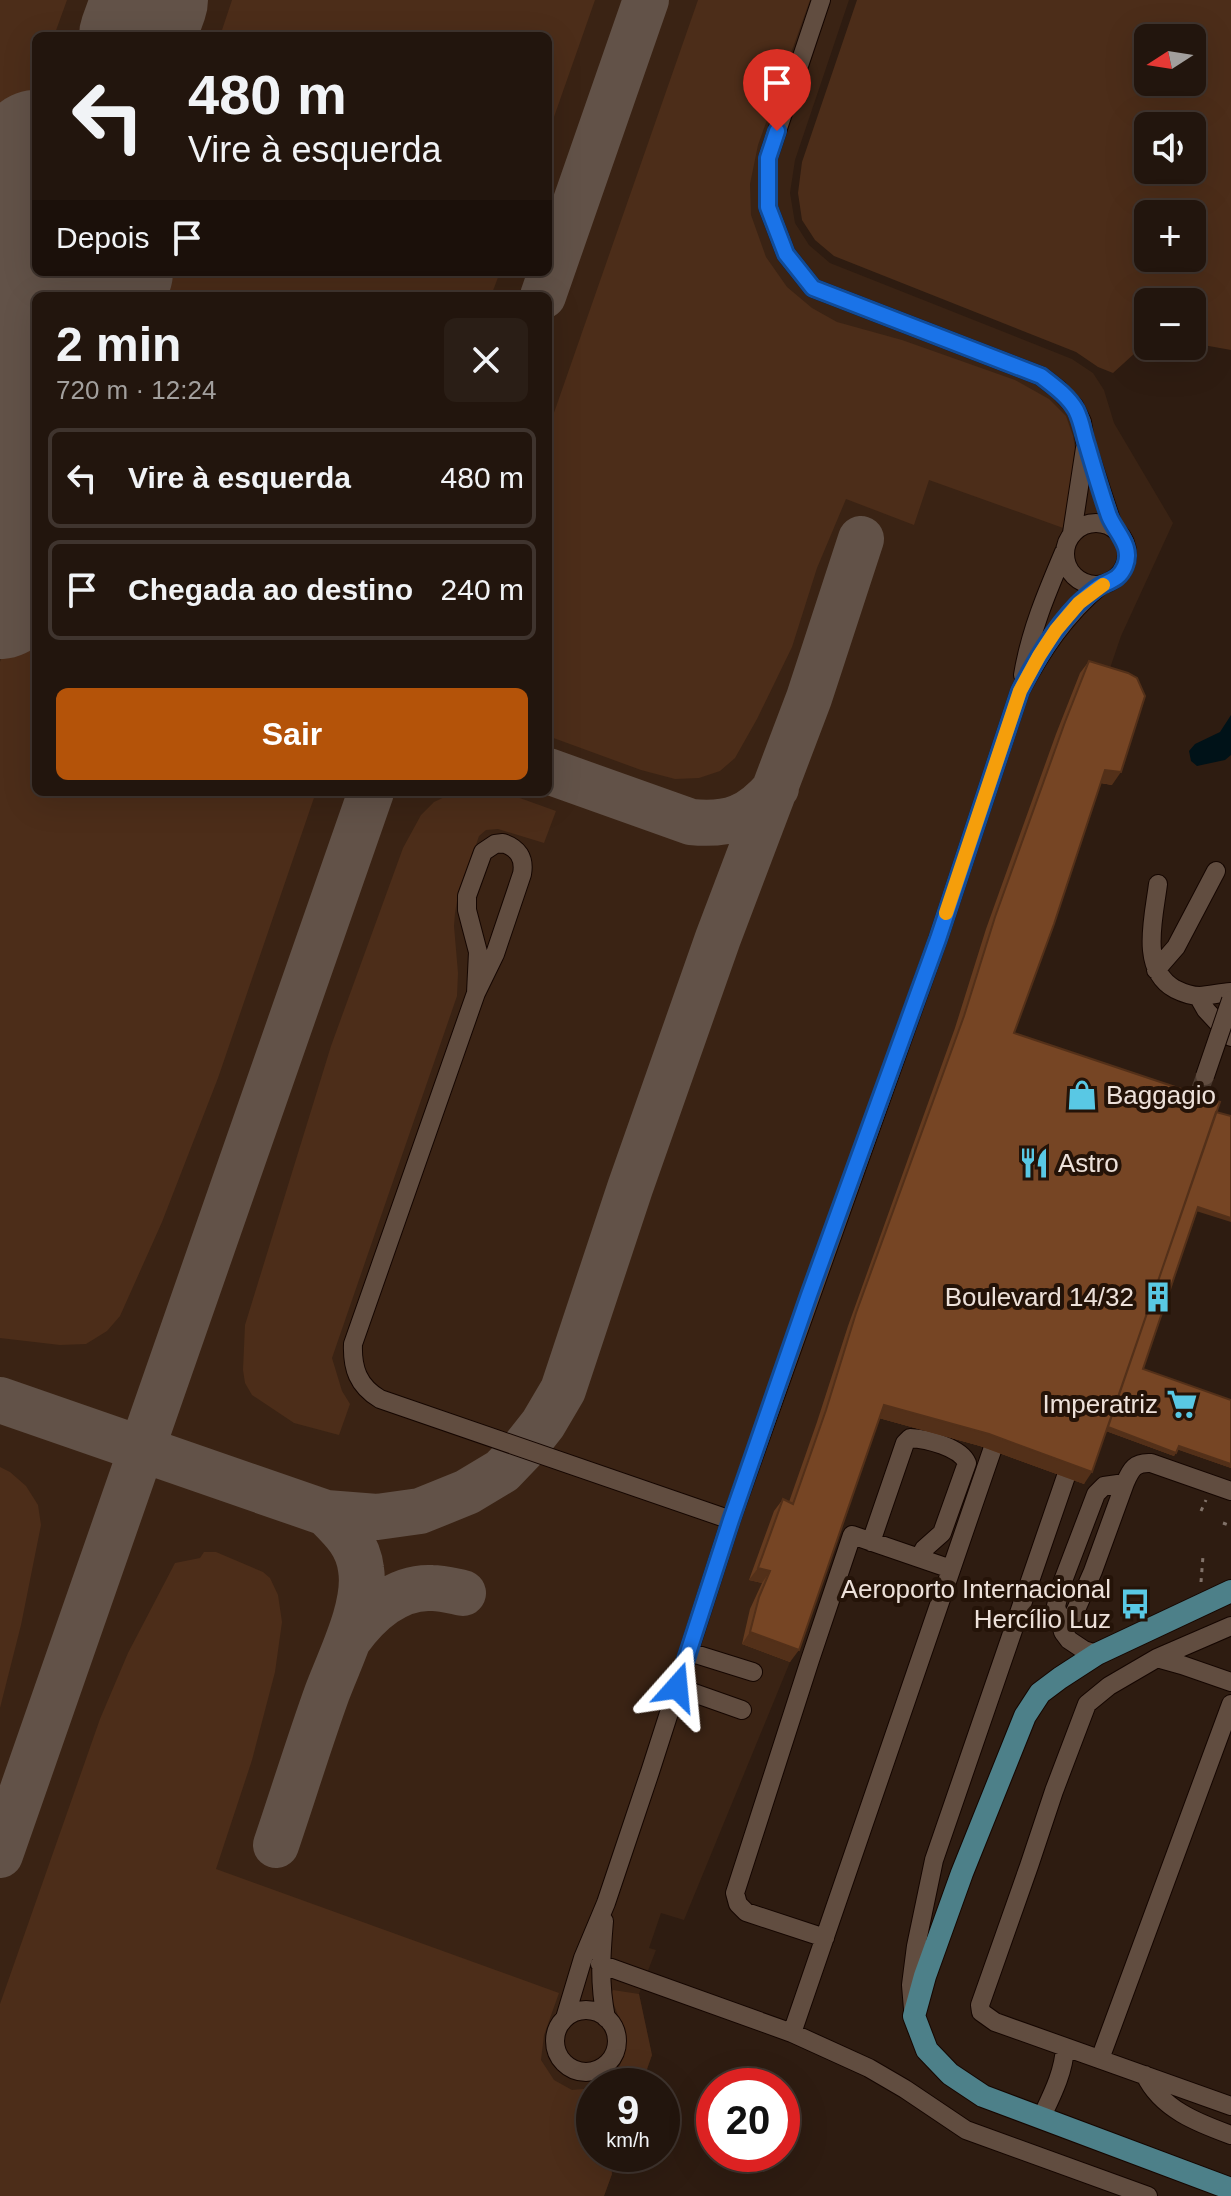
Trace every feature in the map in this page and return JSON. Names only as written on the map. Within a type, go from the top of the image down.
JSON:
[{"type":"main road","points":[[1231,1591],[1097,1654],[1040,1693],[1025,1716],[962,1873],[914,2016],[927,2050],[950,2074],[983,2096],[1231,2188]]},
{"type":"lane","points":[[821,0],[768,158],[768,207],[786,254],[813,288],[1041,376],[1059,390],[1074,406],[1082,422],[1085,441],[1114,529]]},
{"type":"lane","points":[[1085,441],[1068,541],[1067,566],[1077,580],[1101,585]]},
{"type":"lane","points":[[606,1903],[600,1988],[606,2018],[615,2032],[616,2049],[601,2068],[585,2072],[568,2066],[557,2051],[556,2033],[565,2018],[583,1958],[606,1903],[731,1520],[809,1295],[938,939],[1020,691],[1027,650],[1043,603],[1068,541],[1088,524],[1106,524],[1125,543],[1127,561],[1118,577],[1101,585],[1079,603],[1056,630],[1020,691]]},
{"type":"lane","points":[[476,993],[478,952],[467,910],[467,896],[483,852],[503,843],[516,849],[523,867],[495,954],[476,993],[353,1344],[352,1357],[358,1380],[380,1399],[731,1520]]},
{"type":"lane","points":[[1156,970],[1176,947],[1216,871]]},
{"type":"lane","points":[[1158,884],[1151,947],[1156,970],[1173,988],[1186,994],[1198,996],[1231,992]]},
{"type":"lane","points":[[1198,996],[1206,1010],[1231,1037]]},
{"type":"lane","points":[[1205,1076],[1231,1000]]},
{"type":"lane","points":[[792,2033],[998,1433]]},
{"type":"lane","points":[[871,1542],[905,1443],[910,1438],[918,1438],[957,1450],[967,1463],[942,1533],[924,1549],[919,1558]]},
{"type":"lane","points":[[914,2016],[911,1985],[916,1946],[934,1860],[1076,1448]]},
{"type":"lane","points":[[1097,1654],[1076,1646],[1063,1632],[1075,1612],[1125,1483],[1136,1464],[1151,1463],[1231,1491]]},
{"type":"lane","points":[[825,1938],[746,1912],[738,1904],[735,1893],[852,1535],[951,1569]]},
{"type":"lane","points":[[1231,1626],[1157,1658],[1087,1704],[980,2005],[981,2012],[995,2022],[1231,2106]]},
{"type":"lane","points":[[689,1652],[753,1672]]},
{"type":"lane","points":[[1157,1658],[1231,1682]]},
{"type":"lane","points":[[677,1687],[742,1710]]},
{"type":"lane","points":[[1100,2059],[1231,1704]]},
{"type":"lane","points":[[600,1964],[792,2033],[869,2068],[966,2130],[1148,2196]]},
{"type":"lane","points":[[565,2018],[582,2011],[606,2018]]},
{"type":"lane","points":[[1035,2115],[1044,2112],[1050,2099],[1064,2062],[1065,2047]]},
{"type":"lane","points":[[1145,2075],[1152,2090],[1167,2105],[1200,2124],[1231,2135]]},
{"type":"path","points":[[1223,1523],[1231,1526]]},
{"type":"shaded area","points":[[0,0],[849,0],[795,160],[790,193],[795,223],[809,245],[830,263],[1072,359],[1093,373],[1104,390],[1114,423],[1173,523],[1121,636],[1106,680],[1137,708],[1112,785],[1097,782],[1005,1045],[980,1446],[875,1417],[790,1662],[684,1920],[661,1913],[649,1948],[656,1950],[639,1994],[652,2055],[647,2068],[576,2068],[576,2172],[612,2174],[604,2196],[0,2196]]},
{"type":"shaded area","points":[[0,0],[67,0],[55,32],[32,32],[32,100],[0,192]]},
{"type":"shaded area","points":[[232,0],[595,0],[552,123],[552,32],[221,32]]},
{"type":"shaded area","points":[[698,0],[810,0],[758,145],[750,184],[751,215],[766,257],[787,287],[812,308],[837,322],[902,340],[1015,380],[1049,399],[1066,416],[1079,473],[1066,529],[929,480],[914,525],[846,499],[817,568],[792,647],[735,758],[720,771],[699,778],[675,779],[552,737],[552,419]]},
{"type":"shaded area","points":[[857,0],[1231,0],[1231,350],[1206,346],[1206,288],[1134,288],[1134,354],[1113,373],[1076,352],[834,256],[815,240],[802,220],[798,193],[802,162]]},
{"type":"shaded area","points":[[136,276],[498,276],[492,292],[130,292]]},
{"type":"shaded area","points":[[32,571],[32,796],[315,796],[218,1078],[162,1222],[120,1316],[107,1331],[86,1344],[60,1345],[0,1338],[0,662]]},
{"type":"shaded area","points":[[1231,715],[1231,755],[1225,760],[1197,766],[1191,761],[1189,751],[1195,744],[1220,732]]},
{"type":"shaded area","points":[[447,796],[514,796],[556,811],[544,843],[498,829],[486,830],[479,836],[455,913],[457,996],[332,1358],[342,1391],[350,1404],[339,1435],[294,1423],[252,1395],[245,1383],[243,1370],[245,1325],[331,1046],[403,848],[421,815],[434,802]]},
{"type":"shaded area","points":[[0,1467],[26,1486],[38,1505],[41,1525],[0,1708]]},
{"type":"shaded area","points":[[204,1552],[216,1552],[263,1572],[270,1578],[278,1595],[282,1622],[275,1672],[252,1760],[216,1869],[559,1993],[544,2035],[541,2060],[554,2080],[576,2090],[576,2172],[612,2172],[604,2196],[0,2196],[0,2004],[100,1719],[128,1653],[175,1563],[200,1558]]},
{"type":"shaded area","points":[[613,1990],[639,1994],[652,2055],[647,2068],[618,2068],[625,2044],[610,1995]]},
{"type":"building","points":[[1089,661],[1137,678],[1145,696],[1121,772],[1105,770],[1014,1033],[1220,1102],[1092,1472],[989,1434],[884,1405],[799,1650],[750,1632],[770,1571],[758,1568],[783,1499],[793,1504],[856,1313],[964,1016],[995,917]]},
{"type":"building","name":"Boulevard 14/32","points":[[1216,1112],[1231,1116],[1231,1218],[1198,1207],[1143,1369],[1231,1400],[1231,1464],[1179,1446],[1176,1453],[1108,1427]]},
{"type":"taxiway","points":[[552,270],[646,0]]},
{"type":"taxiway","points":[[544,292],[550,276]]},
{"type":"taxiway","points":[[0,1400],[326,1513],[377,1517],[420,1511],[467,1492],[502,1471],[543,1424],[563,1390],[630,1188],[718,938],[809,698],[861,539]]},
{"type":"taxiway","points":[[552,772],[691,822],[705,823],[728,821],[748,813],[776,788]]},
{"type":"taxiway","points":[[0,1855],[370,796]]},
{"type":"taxiway","points":[[276,1845],[360,1599],[362,1584],[357,1552],[326,1513]]},
{"type":"taxiway","points":[[349,1639],[374,1611],[407,1591],[432,1588],[463,1593]]},
{"type":"runway","points":[[138,32],[150,0]]},
{"type":"runway","points":[[0,251],[32,159]]},
{"type":"runway","points":[[108,292],[114,276]]},
{"type":"runway","points":[[0,423],[32,333]]},
{"type":"runway","points":[[0,601],[32,509]]},
{"type":"tunnel","points":[[1190,1118],[1205,1076]]},
{"type":"slow traffic","points":[[946,913],[1020,691],[1056,630],[1079,603],[1103,585]]},
{"type":"place","name":"Baggagio","points":[[1082,1095]]},
{"type":"place","name":"Astro","points":[[1034,1163]]},
{"type":"place","name":"Boulevard 14/32","points":[[1158,1297]]},
{"type":"place","name":"Imperatriz","points":[[1182,1404]]},
{"type":"place","name":"Aeroporto Internacional Hercílio Luz","points":[[1135,1604]]},
{"type":"route","points":[[677,1687],[731,1520],[938,939],[1020,691],[1056,630],[1079,603],[1101,585],[1118,577],[1127,561],[1125,543],[1114,529],[1104,502],[1082,422],[1074,406],[1059,390],[1041,376],[813,288],[786,254],[768,207],[768,158],[777,131]]}]
